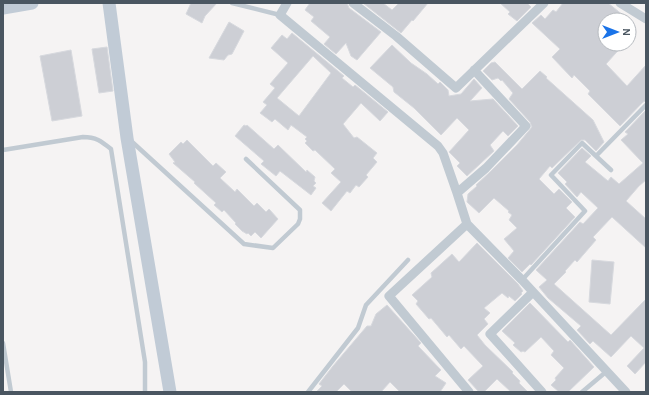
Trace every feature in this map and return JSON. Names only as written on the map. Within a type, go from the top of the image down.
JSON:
[{"type":"street","points":[[3,8],[32,3]]},
{"type":"street","points":[[109,3],[127,138],[170,392]]},
{"type":"street","points":[[287,3],[280,15],[438,146],[443,153],[467,224],[522,280],[626,392]]},
{"type":"street","points":[[354,3],[396,36],[456,88],[544,3]]},
{"type":"street","points":[[620,3],[646,19]]},
{"type":"street","points":[[457,193],[486,168],[526,126],[474,70]]},
{"type":"street","points":[[467,224],[389,296],[469,392]]},
{"type":"street","points":[[533,292],[490,334],[542,392]]},
{"type":"lane","points":[[232,3],[280,15]]},
{"type":"lane","points":[[596,156],[646,105]]},
{"type":"lane","points":[[3,150],[83,136],[93,136],[110,149],[145,362],[145,392]]},
{"type":"lane","points":[[127,138],[244,244],[273,248],[298,224],[300,219],[300,210],[246,159]]},
{"type":"lane","points":[[522,280],[585,212],[550,175],[582,143],[611,170]]},
{"type":"lane","points":[[308,392],[358,328],[366,305],[408,260]]},
{"type":"lane","points":[[3,343],[11,392]]},
{"type":"lane","points":[[582,392],[607,371]]},
{"type":"building","points":[[191,3],[217,3],[205,16],[202,23],[186,14]]},
{"type":"building","points":[[310,3],[347,3],[349,8],[381,32],[357,60],[351,56],[346,43],[336,54],[324,44],[330,37],[311,21],[314,17],[305,10]]},
{"type":"building","points":[[363,3],[383,3],[392,10],[399,3],[428,3],[401,33]]},
{"type":"building","points":[[500,3],[527,3],[531,7],[517,21],[508,14],[510,12]]},
{"type":"building","points":[[563,3],[608,3],[619,12],[597,12],[597,52],[617,52],[606,64],[627,86],[646,65],[646,101],[643,102],[620,126],[588,94],[590,91],[574,75],[572,78],[552,57],[560,49],[532,23],[541,15],[545,19],[553,10],[556,12]]},
{"type":"building","points":[[229,22],[244,31],[232,54],[228,55],[224,60],[209,58]]},
{"type":"building","points":[[292,33],[344,76],[342,78],[353,87],[355,85],[388,112],[380,121],[361,103],[343,124],[354,138],[357,137],[377,153],[373,158],[377,162],[366,175],[368,177],[359,187],[356,185],[350,193],[347,191],[331,211],[322,203],[341,182],[331,173],[335,169],[315,150],[313,151],[305,143],[307,141],[305,139],[307,137],[291,125],[288,130],[275,119],[272,122],[260,113],[267,105],[263,102],[275,88],[270,84],[288,63],[271,48],[282,35],[287,39]],"holes":[[[313,56],[331,73],[299,116],[277,98]]]},
{"type":"building","points":[[392,45],[411,63],[438,84],[440,82],[448,90],[449,96],[461,94],[474,79],[482,88],[470,101],[493,99],[518,126],[508,136],[503,131],[490,145],[494,151],[467,176],[457,166],[460,163],[449,152],[469,130],[457,118],[441,135],[414,108],[394,92],[393,87],[370,68]]},
{"type":"building","points":[[107,47],[113,91],[99,93],[92,49]]},
{"type":"building","points":[[71,50],[82,116],[52,121],[40,56]]},
{"type":"building","points":[[495,62],[522,89],[540,71],[593,120],[604,142],[596,151],[585,140],[581,140],[552,168],[550,166],[539,179],[554,194],[559,189],[572,202],[566,208],[575,217],[531,265],[530,264],[522,272],[508,258],[514,251],[504,239],[517,228],[509,220],[512,215],[508,212],[509,211],[494,198],[479,213],[467,202],[468,194],[517,145],[532,127],[530,122],[509,99],[513,93],[502,80],[501,81],[498,78],[492,80],[483,71],[491,63]]},
{"type":"building","points":[[646,110],[646,180],[626,201],[646,219],[646,248],[612,217],[593,237],[596,240],[577,262],[575,260],[554,284],[611,335],[646,299],[646,362],[635,374],[627,366],[644,348],[631,336],[611,357],[593,341],[590,344],[577,330],[581,326],[548,298],[539,287],[547,280],[536,270],[580,222],[583,224],[598,208],[581,192],[577,197],[565,184],[567,182],[558,173],[582,148],[591,156],[585,162],[608,181],[611,177],[619,184],[643,163],[621,140],[628,134],[625,132]]},
{"type":"building","points":[[244,125],[247,125],[274,149],[278,145],[306,172],[307,170],[315,177],[314,181],[316,183],[313,186],[316,188],[311,195],[280,171],[276,176],[261,164],[264,161],[235,136]]},
{"type":"building","points":[[187,140],[213,166],[216,163],[226,172],[220,178],[235,192],[237,189],[254,206],[257,203],[266,212],[269,209],[278,219],[261,238],[255,232],[251,236],[242,231],[224,210],[222,212],[214,205],[216,203],[173,163],[175,162],[169,154],[181,142],[183,144]]},
{"type":"building","points":[[477,243],[518,284],[523,291],[515,301],[502,293],[484,308],[490,313],[484,319],[488,324],[477,335],[485,345],[513,372],[512,373],[520,381],[519,383],[528,392],[511,392],[497,379],[484,392],[479,392],[468,380],[483,366],[464,346],[461,349],[449,335],[447,337],[431,318],[429,319],[416,304],[418,301],[412,295],[432,277],[431,273],[452,254],[459,262]]},
{"type":"building","points":[[592,260],[614,262],[610,304],[589,302]]},
{"type":"building","points":[[530,303],[568,342],[570,340],[594,367],[568,392],[559,392],[551,385],[564,368],[551,355],[554,351],[541,337],[525,352],[521,352],[513,345],[515,343],[502,331]]},
{"type":"building","points":[[387,305],[421,343],[418,346],[441,370],[435,376],[446,383],[440,392],[400,392],[390,382],[381,392],[352,392],[344,384],[336,392],[316,392],[322,386],[319,384],[333,366],[367,326],[371,326],[376,314]]}]
